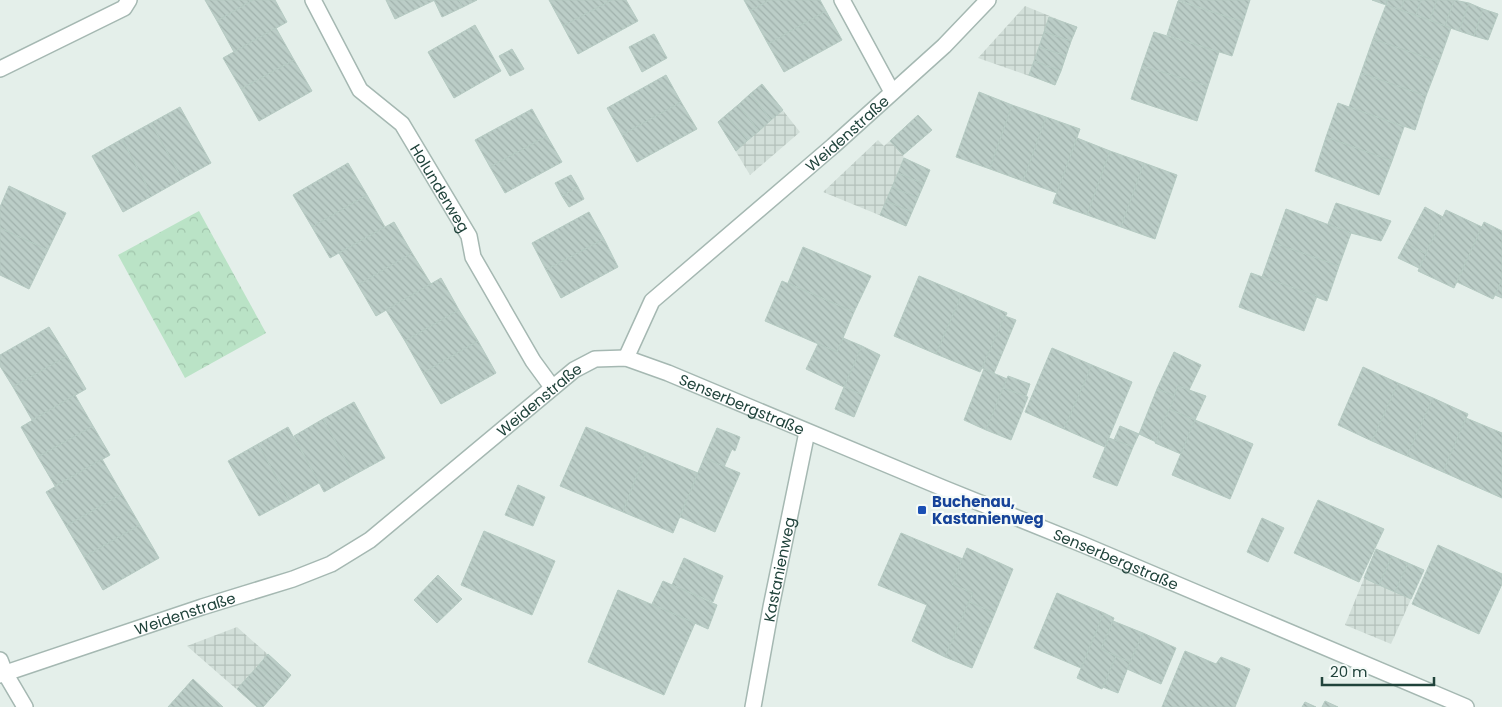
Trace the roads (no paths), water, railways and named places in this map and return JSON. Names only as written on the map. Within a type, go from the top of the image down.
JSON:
[{"type":"street","points":[[0,68],[124,8],[129,0]]},
{"type":"street","name":"Holunderweg","points":[[313,0],[360,90],[402,124],[469,236],[473,257],[533,361],[552,387]]},
{"type":"street","points":[[842,0],[892,92]]},
{"type":"street","name":"Weidenstraße","points":[[2,669],[293,579],[331,564],[370,540],[574,370],[595,359],[626,358],[652,301],[766,205],[944,46],[988,0]]},
{"type":"street","name":"Senserbergstraße","points":[[626,358],[668,373],[1099,551],[1466,707]]},
{"type":"street","name":"Kastanienweg","points":[[754,707],[768,625],[807,432]]},
{"type":"street","points":[[2,669],[25,707]]},
{"type":"place","name":"Buchenau, Kastanienweg","points":[[922,510]]}]
